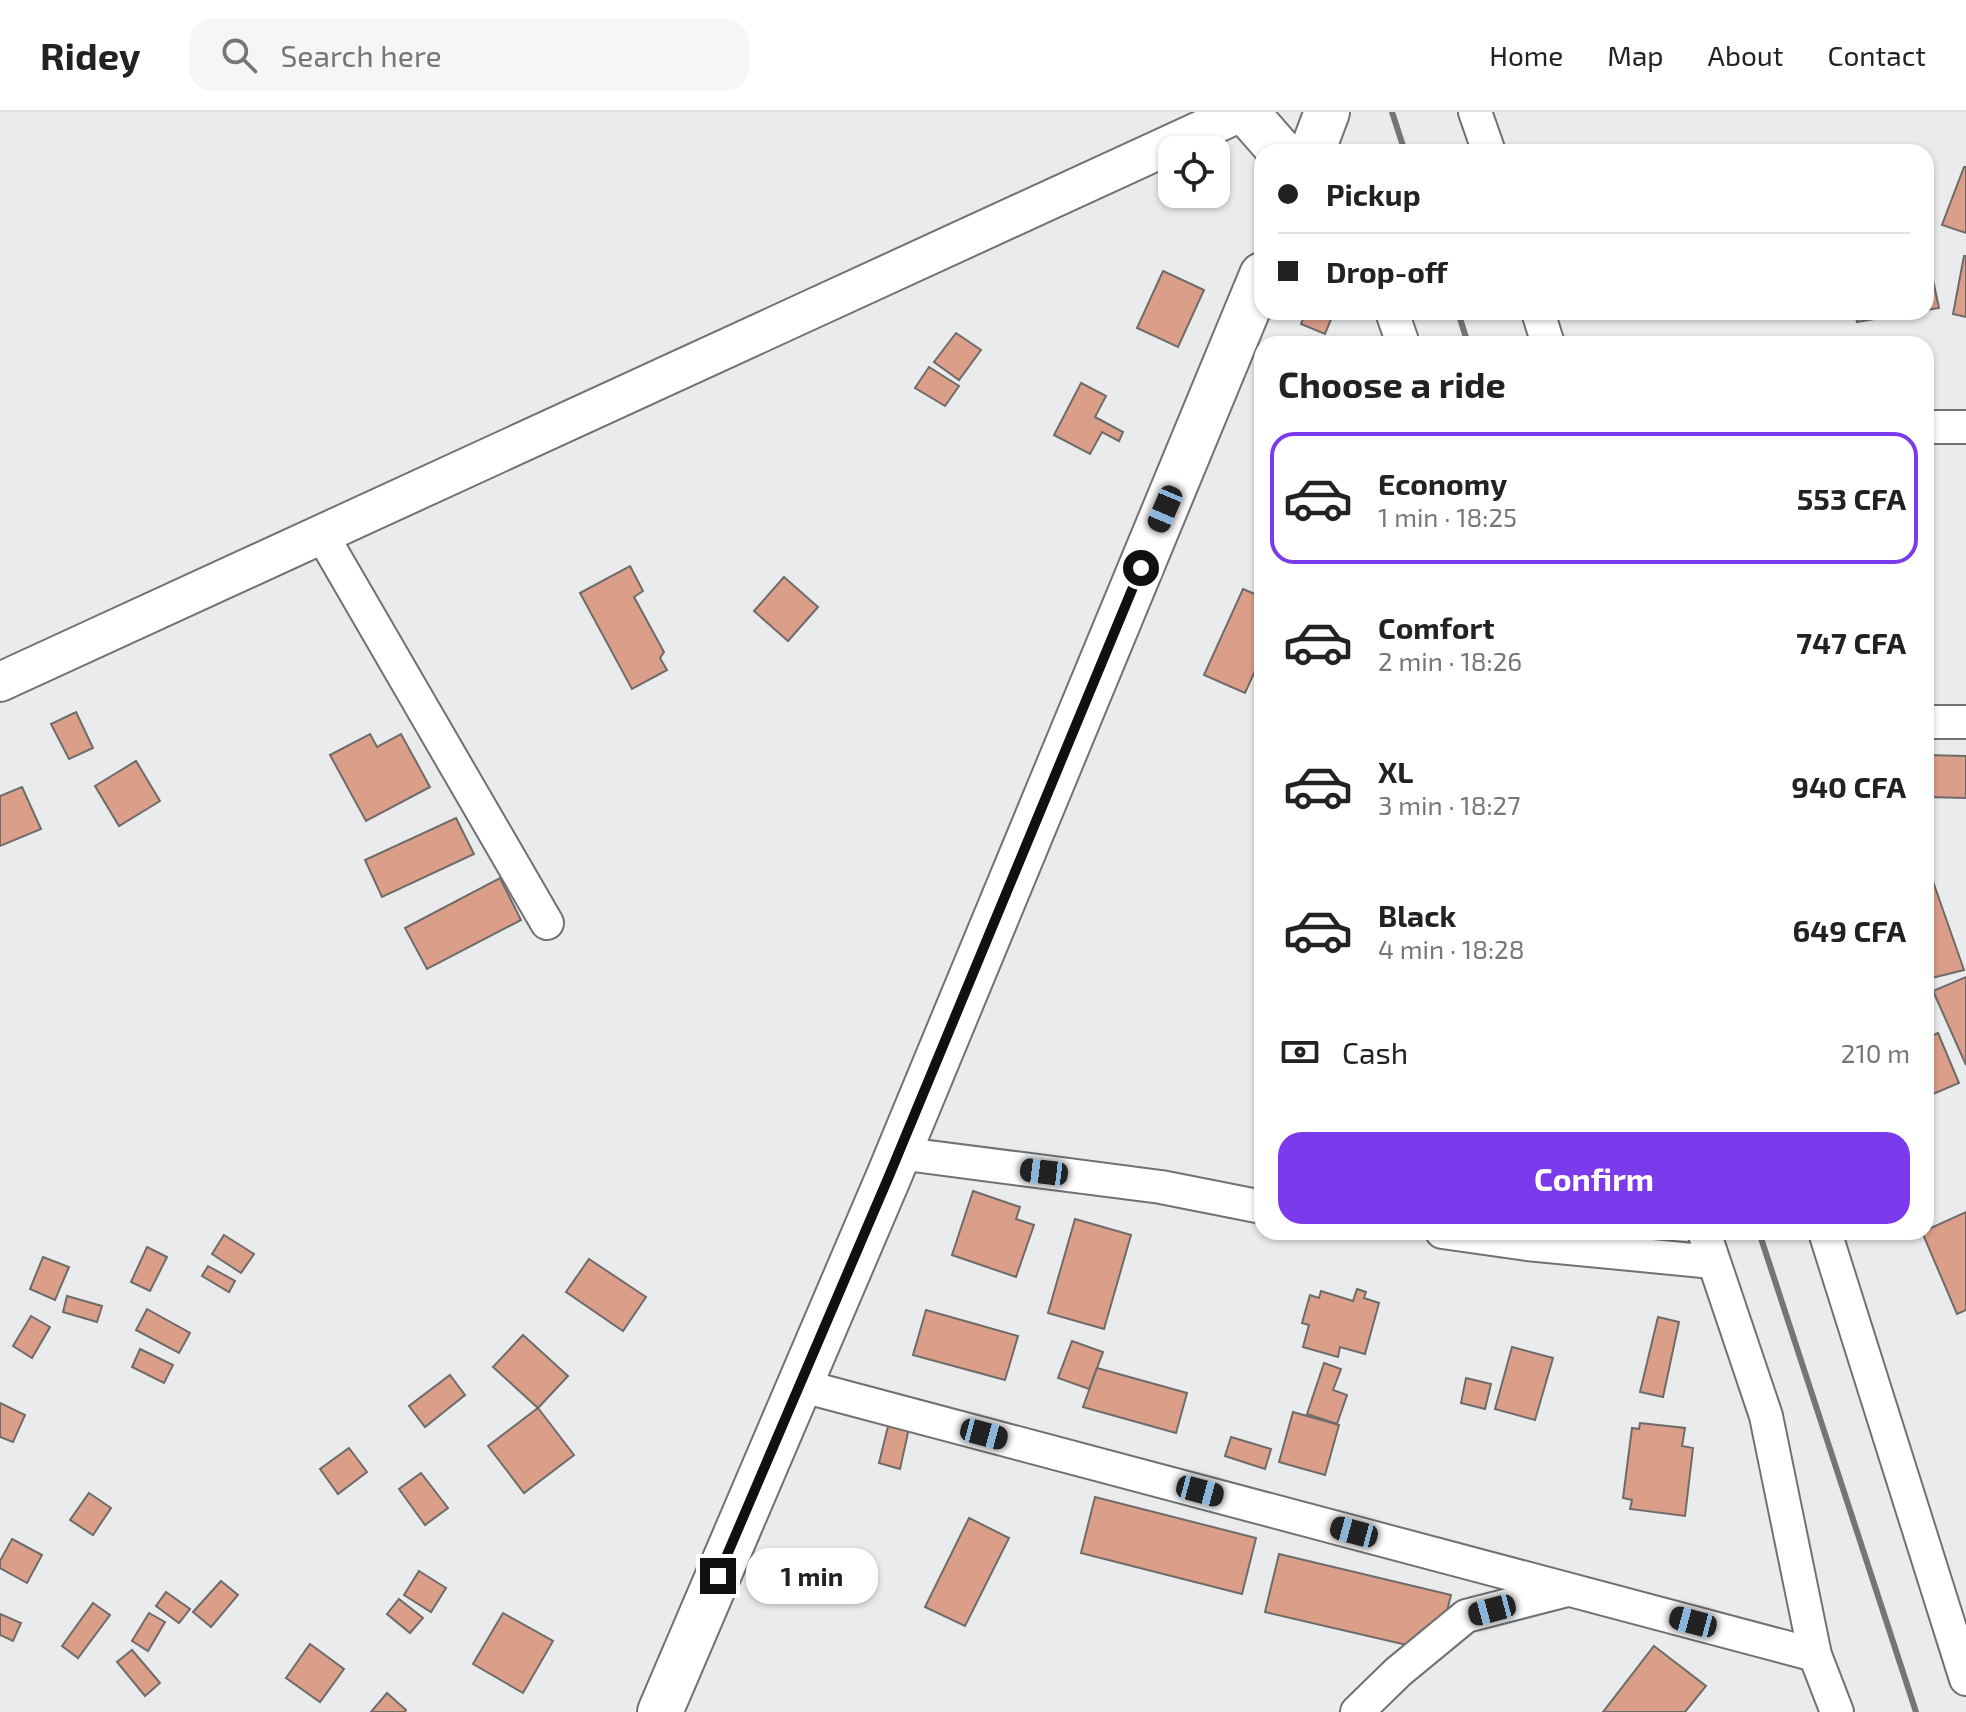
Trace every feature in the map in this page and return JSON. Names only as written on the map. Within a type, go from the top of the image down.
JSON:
[{"type":"main road","points":[[1244,112],[1274,144]]},
{"type":"main road","points":[[660,1712],[898,1153],[1254,294]]},
{"type":"street","points":[[0,682],[1244,112]]},
{"type":"street","points":[[1475,112],[1486,144]]},
{"type":"street","points":[[1934,427],[1966,427]]},
{"type":"street","points":[[322,535],[547,923]]},
{"type":"street","points":[[1934,722],[1966,722]]},
{"type":"street","points":[[898,1153],[1161,1187],[1254,1205]]},
{"type":"street","points":[[1499,1240],[1527,1244],[1708,1247],[1766,1416],[1815,1655],[1837,1712]]},
{"type":"street","points":[[1828,1240],[1966,1679]]},
{"type":"street","points":[[799,1385],[1815,1655]]},
{"type":"street","points":[[1357,1712],[1398,1672],[1466,1616],[1570,1589]]},
{"type":"building","points":[[1966,167],[1966,233],[1942,225]]},
{"type":"building","points":[[1966,256],[1966,317],[1953,314]]},
{"type":"building","points":[[1163,271],[1204,290],[1178,347],[1137,328]]},
{"type":"building","points":[[1934,285],[1939,308],[1934,309]]},
{"type":"building","points":[[1303,320],[1331,320],[1325,334],[1301,324]]},
{"type":"building","points":[[956,333],[981,350],[959,380],[934,362]]},
{"type":"building","points":[[929,367],[959,386],[945,406],[915,388]]},
{"type":"building","points":[[1081,383],[1106,396],[1095,417],[1123,432],[1119,441],[1102,432],[1090,454],[1054,435]]},
{"type":"building","points":[[630,566],[643,591],[634,597],[664,652],[660,658],[667,670],[632,689],[580,593]]},
{"type":"building","points":[[784,577],[818,607],[788,641],[754,611]]},
{"type":"building","points":[[1243,589],[1254,594],[1254,673],[1245,693],[1204,675]]},
{"type":"building","points":[[76,712],[93,748],[69,759],[51,724]]},
{"type":"building","points":[[370,734],[377,747],[401,734],[430,787],[366,821],[330,755]]},
{"type":"building","points":[[1934,755],[1966,756],[1966,798],[1934,797]]},
{"type":"building","points":[[136,761],[160,801],[119,826],[95,786]]},
{"type":"building","points":[[22,787],[41,829],[0,846],[0,796]]},
{"type":"building","points":[[456,818],[474,854],[382,897],[365,860]]},
{"type":"building","points":[[500,878],[521,920],[427,969],[405,928]]},
{"type":"building","points":[[1934,884],[1964,970],[1934,978]]},
{"type":"building","points":[[1966,977],[1966,1065],[1934,993]]},
{"type":"building","points":[[1938,1033],[1959,1083],[1934,1094],[1934,1035]]},
{"type":"building","points":[[973,1191],[1020,1207],[1016,1219],[1034,1225],[1016,1277],[952,1255]]},
{"type":"building","points":[[1966,1212],[1966,1310],[1957,1314],[1925,1240],[1934,1240],[1934,1227]]},
{"type":"building","points":[[1075,1219],[1131,1235],[1104,1329],[1048,1313]]},
{"type":"building","points":[[224,1235],[254,1254],[241,1273],[212,1254]]},
{"type":"building","points":[[147,1247],[167,1257],[150,1291],[131,1282]]},
{"type":"building","points":[[43,1257],[69,1267],[55,1300],[30,1289]]},
{"type":"building","points":[[589,1259],[646,1297],[623,1331],[566,1292]]},
{"type":"building","points":[[208,1266],[235,1281],[229,1292],[202,1276]]},
{"type":"building","points":[[1357,1289],[1366,1292],[1364,1298],[1379,1303],[1365,1354],[1340,1347],[1338,1357],[1303,1347],[1309,1325],[1302,1323],[1310,1295],[1319,1298],[1321,1291],[1353,1301]]},
{"type":"building","points":[[67,1296],[102,1306],[97,1322],[63,1312]]},
{"type":"building","points":[[147,1309],[190,1333],[179,1353],[136,1330]]},
{"type":"building","points":[[926,1310],[1018,1336],[1005,1380],[913,1355]]},
{"type":"building","points":[[31,1316],[50,1327],[32,1358],[13,1346]]},
{"type":"building","points":[[1658,1317],[1679,1322],[1663,1397],[1640,1392]]},
{"type":"building","points":[[523,1335],[568,1376],[538,1408],[493,1367]]},
{"type":"building","points":[[1072,1341],[1103,1352],[1089,1389],[1058,1378]]},
{"type":"building","points":[[1512,1347],[1553,1358],[1535,1420],[1495,1409]]},
{"type":"building","points":[[140,1349],[173,1365],[164,1383],[132,1367]]},
{"type":"building","points":[[1324,1363],[1341,1369],[1333,1390],[1347,1395],[1337,1424],[1307,1414]]},
{"type":"building","points":[[1097,1368],[1187,1393],[1176,1433],[1083,1407]]},
{"type":"building","points":[[450,1375],[465,1395],[425,1427],[409,1406]]},
{"type":"building","points":[[1466,1378],[1491,1384],[1485,1409],[1461,1403]]},
{"type":"building","points":[[0,1403],[25,1415],[13,1442],[0,1437]]},
{"type":"building","points":[[538,1408],[574,1455],[524,1493],[488,1446]]},
{"type":"building","points":[[1293,1412],[1339,1425],[1325,1475],[1279,1462]]},
{"type":"building","points":[[891,1414],[911,1419],[900,1469],[879,1463]]},
{"type":"building","points":[[1640,1423],[1685,1428],[1682,1446],[1693,1448],[1685,1516],[1630,1509],[1632,1500],[1623,1498],[1632,1428],[1639,1429]]},
{"type":"building","points":[[1231,1437],[1271,1449],[1265,1469],[1225,1456]]},
{"type":"building","points":[[349,1448],[367,1472],[338,1494],[320,1469]]},
{"type":"building","points":[[421,1473],[448,1508],[425,1525],[399,1489]]},
{"type":"building","points":[[89,1493],[111,1508],[93,1535],[70,1520]]},
{"type":"building","points":[[1095,1497],[1256,1538],[1242,1594],[1081,1553]]},
{"type":"building","points":[[969,1518],[1009,1538],[965,1626],[925,1607]]},
{"type":"building","points":[[12,1539],[42,1555],[27,1583],[0,1568],[0,1561]]},
{"type":"building","points":[[1279,1554],[1451,1595],[1437,1652],[1265,1612]]},
{"type":"building","points":[[419,1571],[446,1588],[431,1612],[404,1595]]},
{"type":"building","points":[[221,1581],[238,1595],[211,1627],[193,1612]]},
{"type":"building","points":[[166,1592],[190,1609],[179,1623],[156,1606]]},
{"type":"building","points":[[399,1599],[423,1618],[410,1633],[387,1614]]},
{"type":"building","points":[[93,1603],[110,1615],[78,1658],[62,1646]]},
{"type":"building","points":[[149,1613],[165,1622],[148,1651],[132,1641]]},
{"type":"building","points":[[503,1613],[553,1641],[523,1693],[473,1664]]},
{"type":"building","points":[[0,1614],[21,1623],[13,1641],[0,1635]]},
{"type":"building","points":[[310,1644],[344,1669],[320,1702],[286,1678]]},
{"type":"building","points":[[1654,1646],[1706,1686],[1685,1712],[1603,1712]]},
{"type":"building","points":[[132,1650],[160,1683],[145,1696],[117,1662]]},
{"type":"building","points":[[387,1693],[406,1710],[405,1712],[371,1712]]},
{"type":"railway","points":[[1392,112],[1402,144]]},
{"type":"railway","points":[[1460,320],[1466,336]]},
{"type":"railway","points":[[1762,1240],[1916,1712]]},
{"type":"route","points":[[718,1576],[889,1176],[1141,568]]}]
